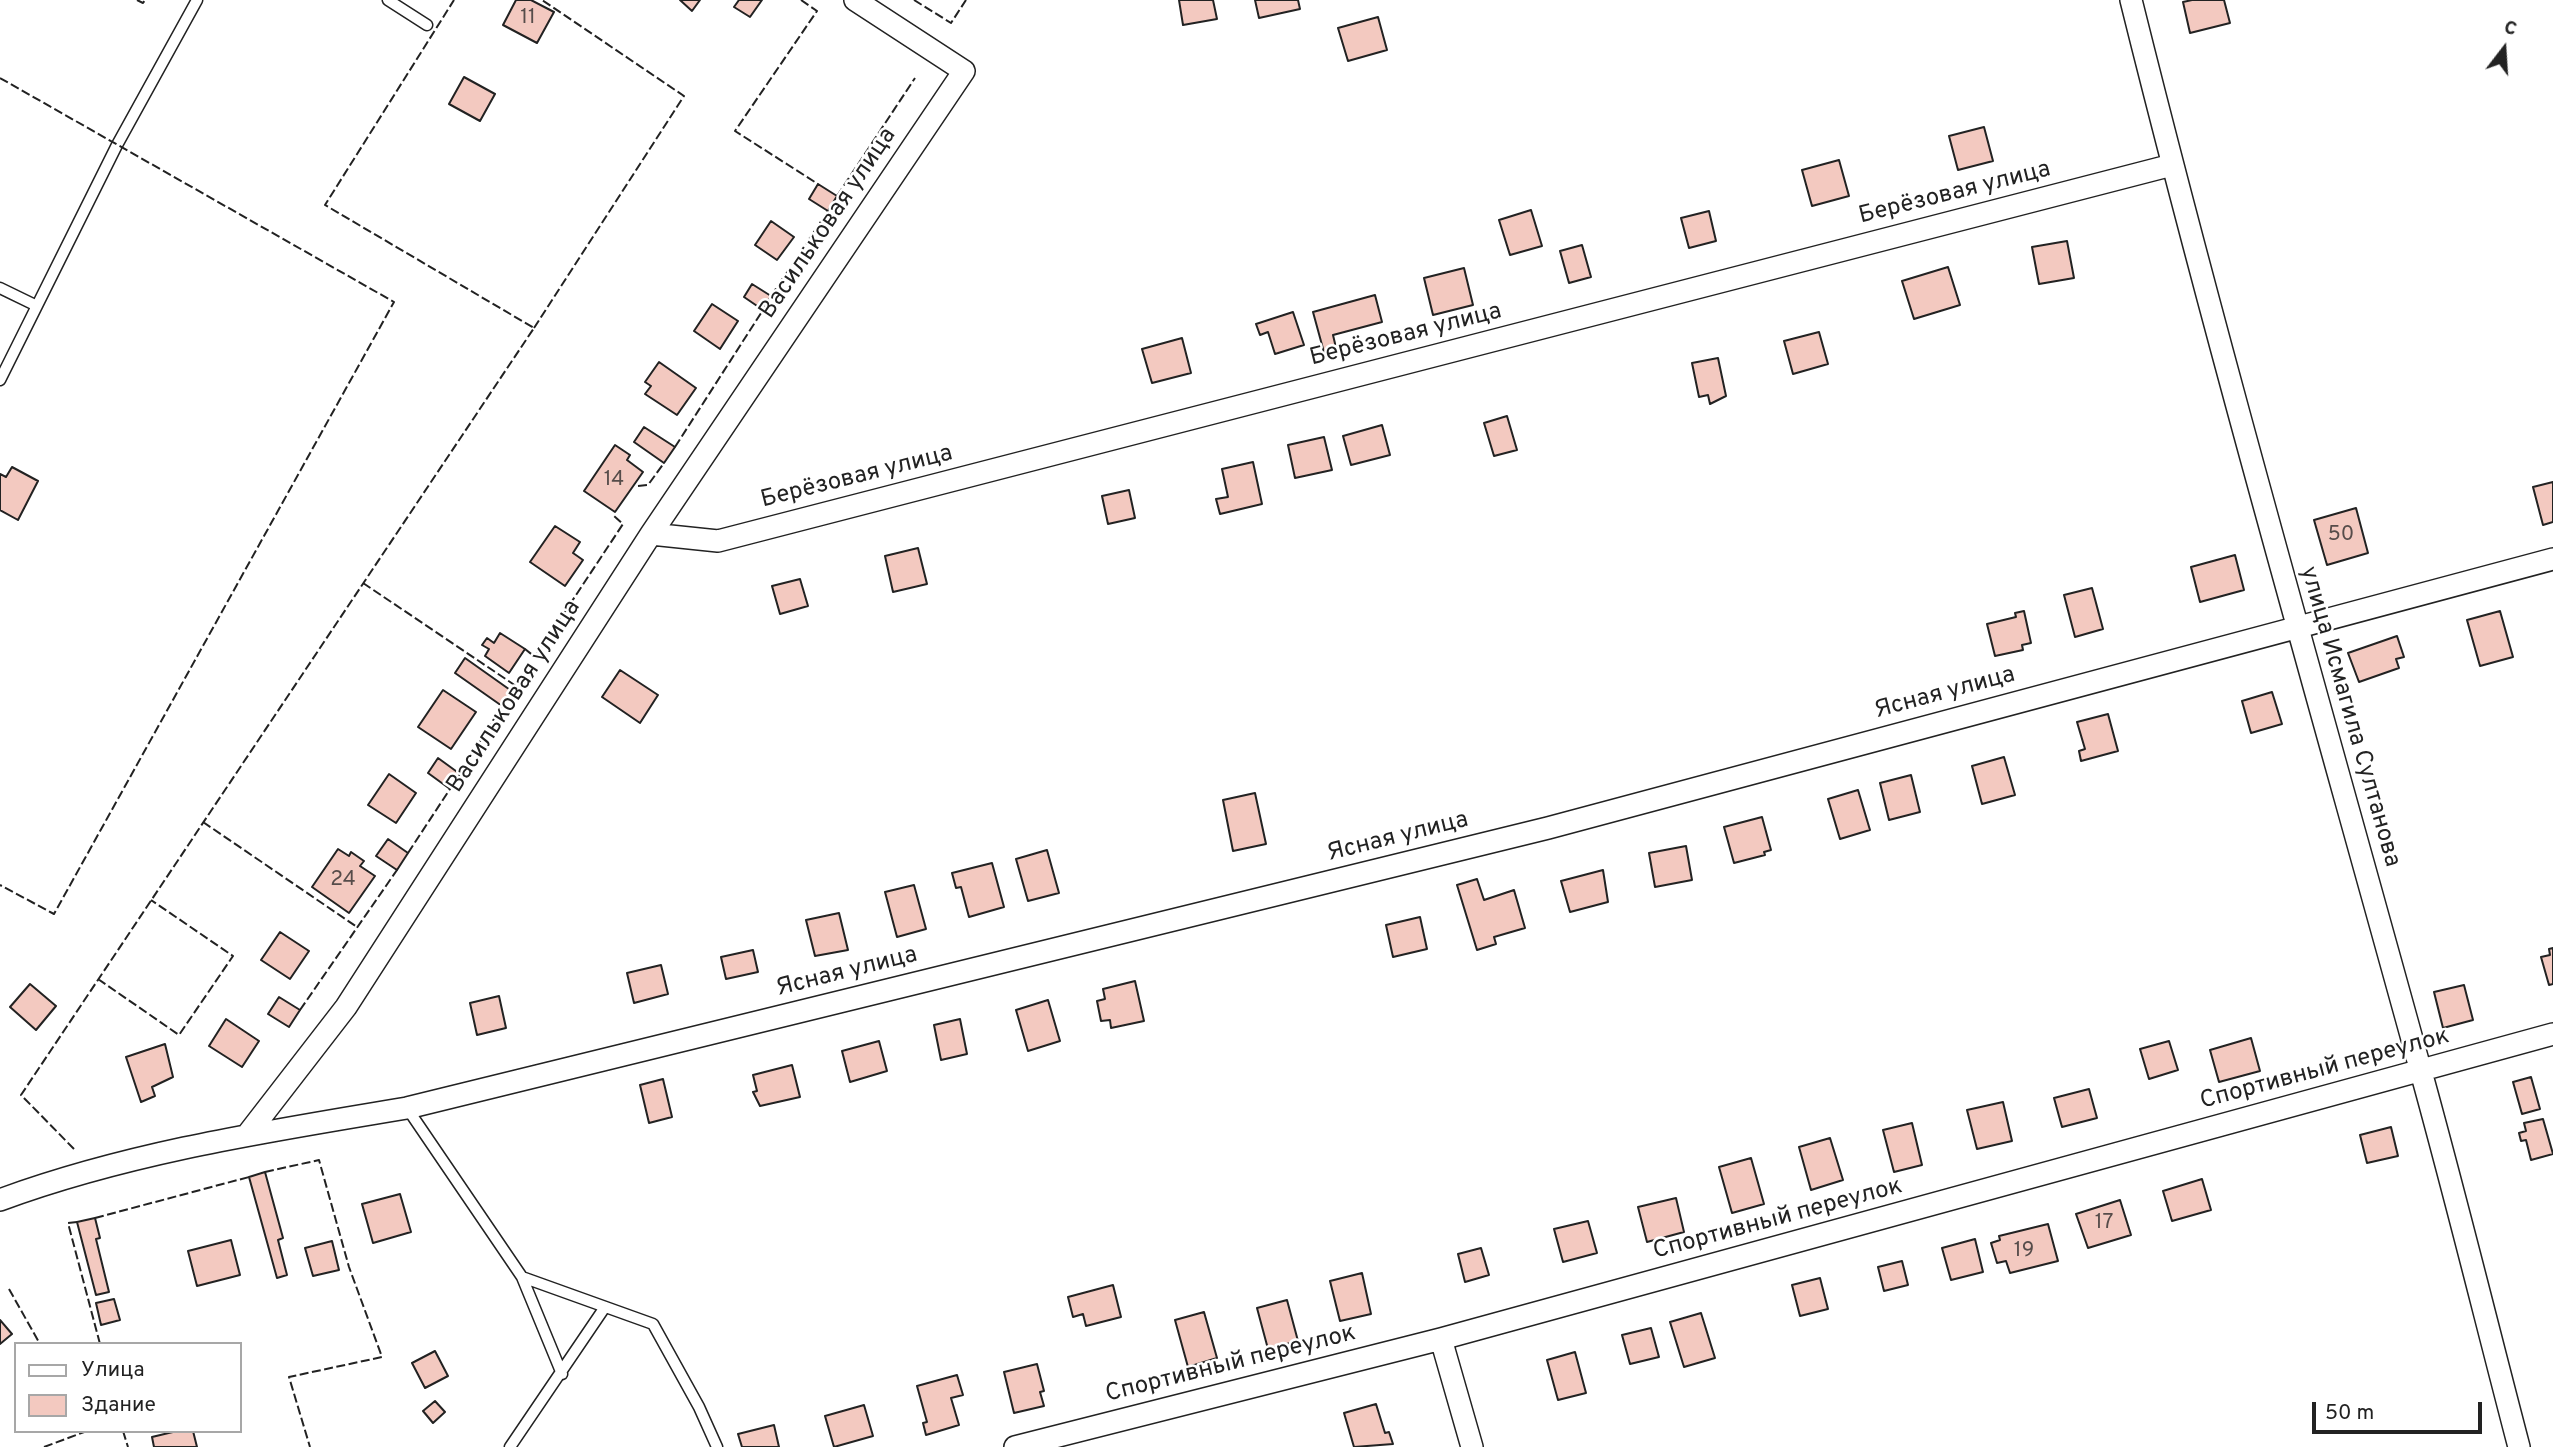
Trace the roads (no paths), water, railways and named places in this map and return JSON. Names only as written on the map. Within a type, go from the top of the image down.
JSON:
[{"type":"street","name":"Васильковая улица","points":[[247,1135],[346,1007],[651,534],[964,71],[855,0]]},
{"type":"street","name":"улица Исмагила Султанова","points":[[2132,0],[2172,165],[2296,626],[2421,1071],[2519,1447]]},
{"type":"street","name":"Берёзовая улица","points":[[651,534],[718,541],[2172,165]]},
{"type":"street","name":"Ясная улица","points":[[247,1135],[407,1108],[1548,828],[2553,559]]},
{"type":"street","name":"Спортивный переулок","points":[[1015,1447],[1441,1339],[2553,1034]]},
{"type":"street","points":[[0,1200],[50,1182],[247,1135]]},
{"type":"street","points":[[1441,1339],[1472,1447]]},
{"type":"lane","points":[[0,380],[117,145],[197,0]]},
{"type":"lane","points":[[388,0],[427,25]]},
{"type":"lane","points":[[0,288],[35,305]]},
{"type":"lane","points":[[407,1108],[522,1277],[562,1374]]},
{"type":"lane","points":[[522,1277],[653,1324],[699,1407],[717,1447]]},
{"type":"lane","points":[[510,1447],[606,1307]]}]
